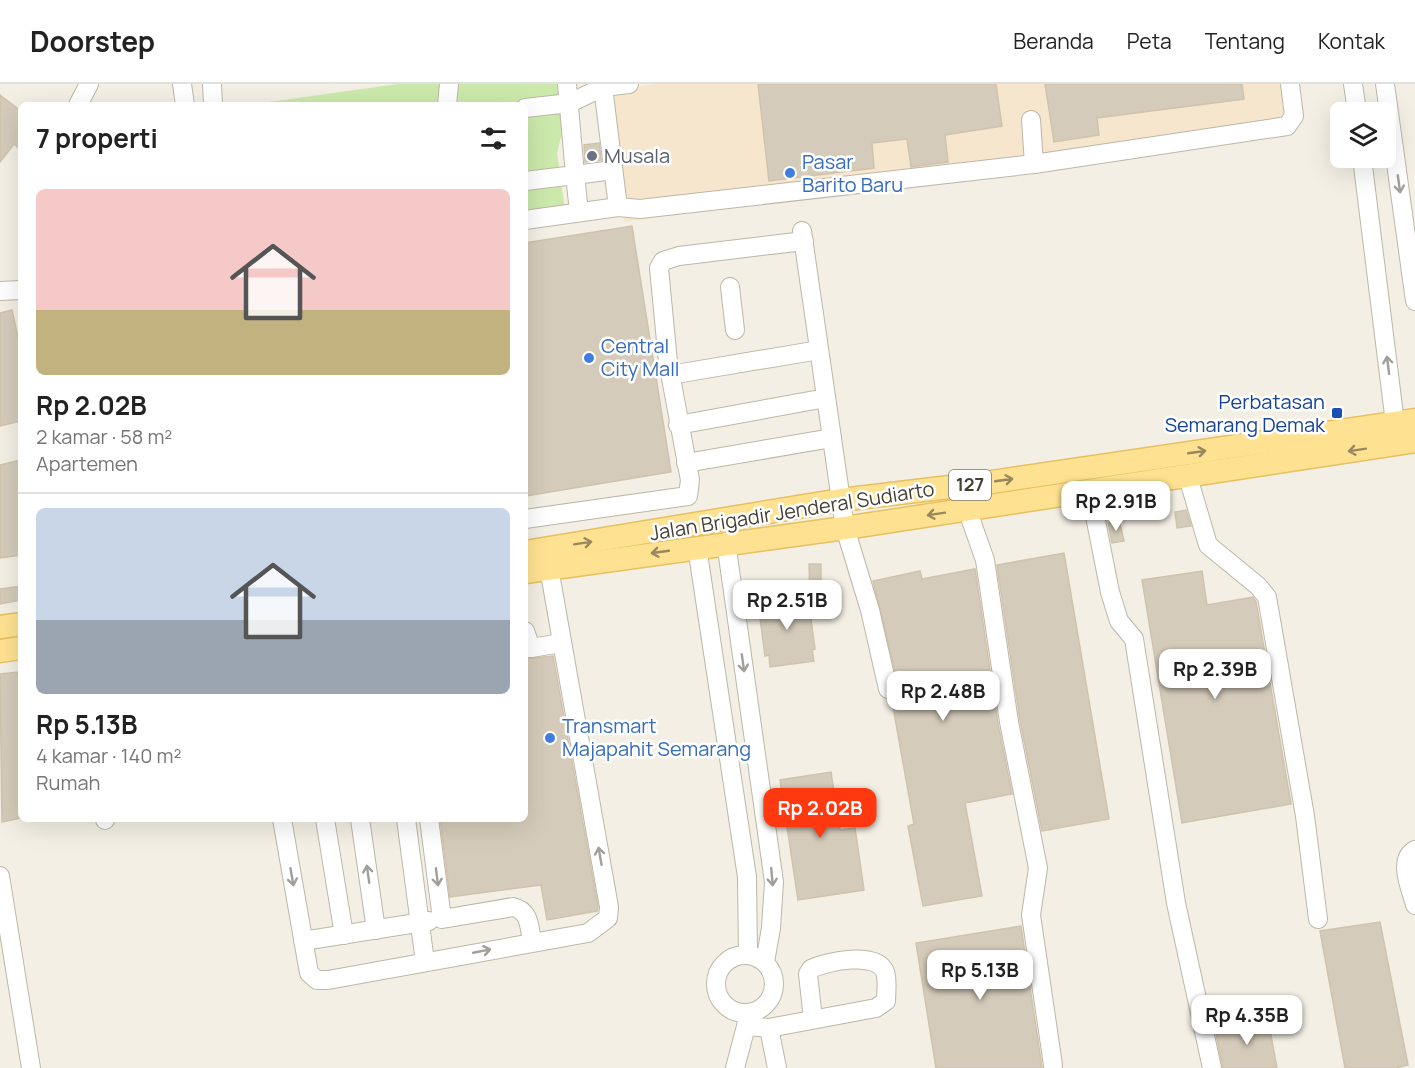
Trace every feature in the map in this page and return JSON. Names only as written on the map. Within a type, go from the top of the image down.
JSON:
[{"type":"main road","name":"Jalan Brigadir Jenderal Sudiarto","points":[[528,552],[841,500],[992,482],[1405,421]]},
{"type":"main road","name":"Jalan Brigadir Jenderal Sudiarto","points":[[528,572],[726,542],[845,528],[1415,441]]},
{"type":"main road","points":[[0,627],[18,624]]},
{"type":"main road","points":[[0,651],[18,648]]},
{"type":"street","points":[[80,102],[89,84]]},
{"type":"street","points":[[182,84],[185,102]]},
{"type":"street","points":[[212,84],[213,102]]},
{"type":"street","points":[[447,102],[449,84]]},
{"type":"street","points":[[567,84],[579,212]]},
{"type":"street","points":[[528,108],[570,103],[603,87],[629,84]]},
{"type":"street","points":[[528,220],[618,207],[640,209],[1034,164],[1287,126],[1294,116],[1290,84]]},
{"type":"street","points":[[1353,84],[1356,102]]},
{"type":"street","points":[[1385,84],[1415,301]]},
{"type":"street","points":[[603,87],[618,207]]},
{"type":"street","points":[[1031,120],[1034,164]]},
{"type":"street","points":[[1364,168],[1405,421]]},
{"type":"street","points":[[528,181],[613,170]]},
{"type":"street","points":[[528,519],[688,496],[690,480],[670,375],[659,268],[663,261],[679,256],[803,235],[845,528],[870,610],[888,688]]},
{"type":"street","points":[[730,287],[735,330]]},
{"type":"street","points":[[0,291],[18,290]]},
{"type":"street","points":[[670,375],[819,350]]},
{"type":"street","points":[[678,425],[826,398]]},
{"type":"street","points":[[686,463],[832,438]]},
{"type":"street","points":[[1188,477],[1208,545],[1258,585],[1267,597],[1305,816],[1318,919]]},
{"type":"street","points":[[1090,491],[1110,592],[1119,621],[1134,639],[1176,903],[1212,1068]]},
{"type":"street","points":[[968,509],[984,560],[1009,722],[1038,868],[1031,915],[1053,1065]]},
{"type":"street","points":[[726,542],[774,882],[771,928],[757,958]]},
{"type":"street","points":[[697,547],[747,877],[757,958],[773,976],[774,991],[766,1005],[748,1020],[735,1068]]},
{"type":"street","points":[[283,822],[309,973],[317,980],[328,980],[532,941],[588,933],[608,918],[609,907],[549,568]]},
{"type":"street","points":[[528,642],[561,643]]},
{"type":"street","points":[[325,822],[344,935]]},
{"type":"street","points":[[360,822],[376,930]]},
{"type":"street","points":[[406,822],[425,962]]},
{"type":"street","points":[[429,822],[442,919]]},
{"type":"street","points":[[1410,857],[1415,905]]},
{"type":"street","points":[[0,876],[31,1068]]},
{"type":"street","points":[[303,941],[513,907],[527,915],[532,941]]},
{"type":"street","points":[[757,958],[737,956],[727,961],[719,970],[716,981],[717,993],[722,1003],[731,1010],[769,1028],[876,1008],[886,1001],[885,972],[878,963],[869,958],[811,969],[808,974],[813,1019]]},
{"type":"street","points":[[769,1028],[777,1068]]},
{"type":"shaded area","name":"Pasar Barito Baru","points":[[656,84],[1295,84],[1301,124],[624,222],[606,91]]},
{"type":"green space","points":[[398,84],[557,84],[562,133],[557,153],[566,217],[528,223],[528,102],[268,102]]},
{"type":"building","points":[[758,84],[996,84],[1002,126],[945,135],[948,162],[911,167],[907,139],[872,143],[874,168],[769,181]]},
{"type":"building","points":[[1045,84],[1242,84],[1244,99],[1097,118],[1099,135],[1054,142]]},
{"type":"building","points":[[0,95],[18,109],[18,147],[14,144],[0,162]]},
{"type":"building","points":[[599,143],[601,160],[585,162],[584,145]]},
{"type":"building","name":"Central City Mall","points":[[632,226],[671,472],[528,496],[528,243]]},
{"type":"building","points":[[12,310],[18,337],[18,422],[0,426],[0,313]]},
{"type":"building","points":[[18,461],[18,555],[0,558],[0,465]]},
{"type":"building","points":[[1186,510],[1191,526],[1177,528],[1175,512]]},
{"type":"building","points":[[1119,520],[1124,541],[1112,543],[1108,523]]},
{"type":"building","points":[[1064,553],[1109,819],[1042,831],[1020,720],[997,565]]},
{"type":"building","points":[[809,564],[821,564],[821,600],[810,600]]},
{"type":"building","points":[[975,569],[998,724],[1012,794],[965,803],[982,896],[923,906],[908,826],[914,824],[893,707],[897,706],[895,698],[899,687],[873,581],[920,571],[922,579]]},
{"type":"building","points":[[1202,571],[1207,605],[1253,597],[1256,602],[1291,804],[1182,823],[1142,580]]},
{"type":"building","points":[[18,586],[18,601],[0,604],[0,589]]},
{"type":"building","points":[[808,597],[815,649],[812,650],[814,661],[770,667],[769,655],[765,656],[758,603]]},
{"type":"building","name":"Transmart Majapahit Semarang","points":[[553,656],[598,907],[597,911],[547,920],[541,885],[450,897],[440,822],[528,822],[528,659]]},
{"type":"building","points":[[18,672],[18,819],[2,822],[0,674]]},
{"type":"building","points":[[831,772],[840,830],[855,828],[864,890],[798,900],[780,780]]},
{"type":"building","points":[[1380,922],[1408,1065],[1395,1068],[1345,1068],[1320,931]]},
{"type":"building","points":[[1021,926],[1042,1068],[936,1068],[916,943]]},
{"type":"building","points":[[1268,1019],[1277,1068],[1223,1068],[1215,1029]]},
{"type":"place","name":"Musala","points":[[592,156]]},
{"type":"place","name":"Pasar Barito Baru","points":[[790,173]]},
{"type":"place","name":"Central City Mall","points":[[589,358]]},
{"type":"place","name":"Perbatasan Semarang Demak","points":[[1337,413]]},
{"type":"place","name":"Transmart Majapahit Semarang","points":[[550,738]]}]
